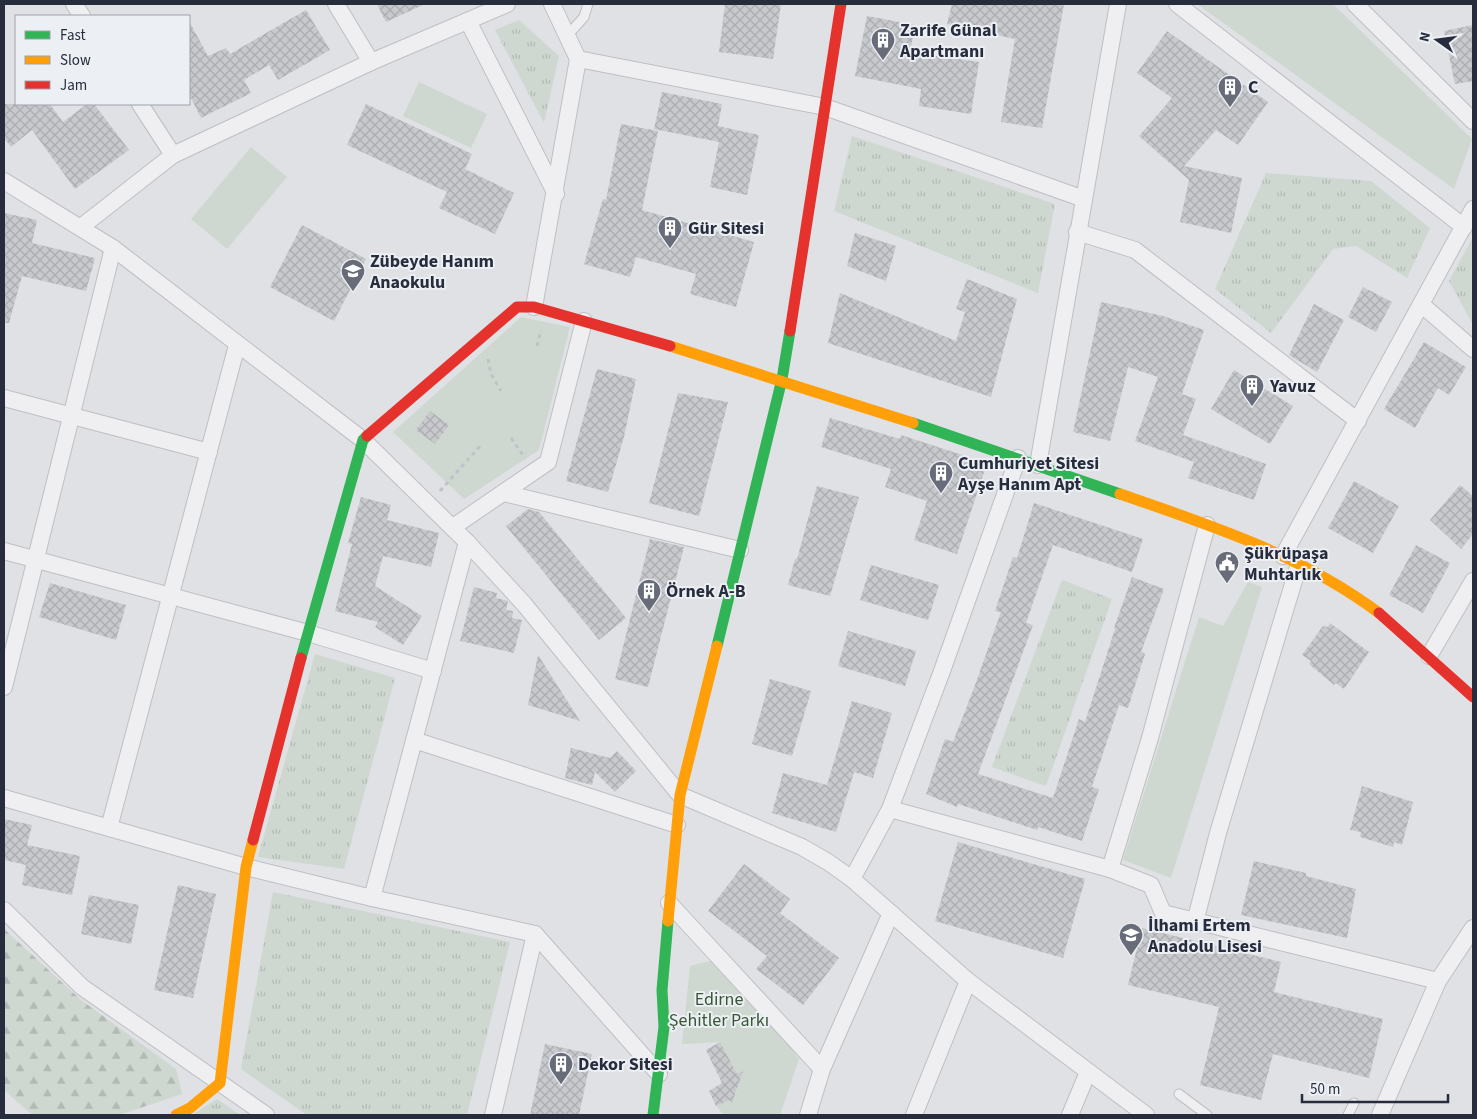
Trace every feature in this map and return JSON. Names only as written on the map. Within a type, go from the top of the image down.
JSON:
[{"type":"street","points":[[74,4],[81,15]]},
{"type":"street","points":[[336,4],[371,62]]},
{"type":"street","points":[[81,227],[173,155],[371,62],[468,22],[506,4]]},
{"type":"street","points":[[534,307],[556,194],[578,59],[552,4]]},
{"type":"street","points":[[653,1115],[660,1074],[664,1027],[662,990],[680,795],[782,379],[841,4]]},
{"type":"street","points":[[1177,4],[1464,227]]},
{"type":"street","points":[[1355,4],[1473,121]]},
{"type":"street","points":[[1038,465],[1115,5]]},
{"type":"street","points":[[468,22],[556,194]]},
{"type":"street","points":[[578,59],[825,107],[1084,199]]},
{"type":"street","points":[[141,105],[173,155]]},
{"type":"street","points":[[4,181],[113,248],[363,440],[467,542],[524,604],[680,795],[802,847],[852,879],[968,980],[1146,1115]]},
{"type":"street","points":[[1283,556],[1473,209]]},
{"type":"street","points":[[1077,232],[1135,250],[1358,421]]},
{"type":"street","points":[[4,687],[113,248]]},
{"type":"street","points":[[1422,305],[1473,350]]},
{"type":"street","points":[[176,1115],[190,1108],[220,1082],[246,867],[308,633],[363,440],[517,307],[534,307],[782,379],[1018,458],[1207,525],[1283,556],[1364,602],[1429,656],[1473,696]]},
{"type":"street","points":[[453,528],[548,462],[584,321]]},
{"type":"street","points":[[109,828],[237,345]]},
{"type":"street","points":[[4,398],[209,452]]},
{"type":"street","points":[[852,879],[890,809],[942,671],[1018,458]]},
{"type":"street","points":[[504,493],[740,550]]},
{"type":"street","points":[[1110,869],[1150,738],[1207,525]]},
{"type":"street","points":[[372,898],[467,542]]},
{"type":"street","points":[[4,551],[308,633],[433,671]]},
{"type":"street","points":[[1195,922],[1218,833],[1299,564]]},
{"type":"street","points":[[1429,656],[1473,581]]},
{"type":"street","points":[[414,740],[677,825]]},
{"type":"street","points":[[4,798],[246,867],[372,898],[535,934],[660,1074]]},
{"type":"street","points":[[890,809],[1110,869],[1151,885],[1164,913],[1438,982]]},
{"type":"street","points":[[669,903],[822,1069]]},
{"type":"street","points":[[4,910],[82,987],[266,1115]]},
{"type":"street","points":[[808,1115],[822,1069],[891,913]]},
{"type":"street","points":[[1380,1115],[1438,982],[1473,928]]},
{"type":"street","points":[[493,1115],[535,934]]},
{"type":"street","points":[[914,1115],[968,980]]},
{"type":"street","points":[[1070,1115],[1088,1072]]},
{"type":"lane","points":[[567,36],[584,17],[588,4]]},
{"type":"lane","points":[[1179,1094],[1207,1115]]},
{"type":"lane","points":[[1348,1115],[1354,1103]]},
{"type":"path","points":[[488,351],[491,374],[500,391]]},
{"type":"path","points":[[511,438],[530,465]]},
{"type":"path","points":[[440,491],[480,446]]},
{"type":"green space","points":[[1197,4],[1333,4],[1472,139],[1454,189]]},
{"type":"green space","points":[[519,20],[559,56],[544,123],[495,30]]},
{"type":"green space","points":[[419,82],[487,114],[471,148],[403,116]]},
{"type":"green space","points":[[852,136],[1055,204],[1038,293],[834,211]]},
{"type":"green space","points":[[251,147],[287,177],[227,249],[191,219]]},
{"type":"green space","points":[[1266,173],[1371,181],[1430,228],[1407,278],[1356,246],[1333,249],[1271,333],[1215,289]]},
{"type":"green space","points":[[1473,237],[1473,325],[1449,281]]},
{"type":"green space","points":[[521,317],[570,327],[539,450],[464,499],[393,432]]},
{"type":"green space","points":[[1062,580],[1112,599],[1046,786],[992,767]]},
{"type":"green space","points":[[1248,582],[1262,587],[1171,878],[1123,860],[1199,617],[1223,626]]},
{"type":"green space","points":[[315,654],[395,678],[344,869],[258,857]]},
{"type":"green space","points":[[273,892],[510,942],[467,1115],[307,1115],[241,1069]]},
{"type":"green space","points":[[4,929],[81,1000],[176,1069],[182,1094],[119,1115],[37,1115],[30,1113],[4,1090]]},
{"type":"green space","name":"Edirne Şehitler Parkı","points":[[722,958],[799,1059],[780,1115],[724,1115],[716,1106],[734,1098],[740,1080],[720,1042],[682,1044],[690,966]]},
{"type":"green space","points":[[217,1099],[240,1115],[192,1115]]},
{"type":"building","points":[[377,4],[425,4],[386,22]]},
{"type":"building","points":[[725,4],[781,4],[773,59],[719,52]]},
{"type":"building","points":[[952,4],[1064,4],[1042,128],[1001,122],[1015,39],[947,24]]},
{"type":"building","points":[[306,10],[330,50],[278,80],[269,65],[244,80],[251,93],[201,118],[190,96],[190,23],[208,56],[226,48],[230,54]]},
{"type":"building","points":[[867,16],[915,25],[910,52],[979,62],[971,114],[919,106],[921,89],[855,76]]},
{"type":"building","points":[[1473,25],[1473,81],[1455,84],[1444,31]]},
{"type":"building","points":[[1167,31],[1268,102],[1238,145],[1216,130],[1184,166],[1242,178],[1231,233],[1180,222],[1189,180],[1139,136],[1172,98],[1137,73]]},
{"type":"building","points":[[662,92],[722,104],[718,126],[759,135],[747,195],[710,187],[719,142],[654,129]]},
{"type":"building","points":[[4,104],[51,105],[63,122],[86,105],[95,105],[129,150],[75,189],[32,130],[11,147],[4,138]]},
{"type":"building","points":[[366,104],[472,154],[465,169],[514,193],[495,234],[439,208],[447,192],[347,145]]},
{"type":"building","name":"Gür Sitesi","points":[[621,124],[658,131],[642,210],[754,242],[736,307],[690,294],[696,274],[636,257],[630,277],[584,264],[603,199],[606,200]]},
{"type":"building","points":[[4,213],[37,220],[32,243],[95,258],[86,291],[22,276],[9,323],[4,323]]},
{"type":"building","points":[[302,225],[366,259],[334,321],[270,287]]},
{"type":"building","points":[[855,233],[896,246],[886,281],[847,266]]},
{"type":"building","points":[[967,279],[1017,299],[991,397],[828,343],[840,293],[956,341],[965,312],[956,309]]},
{"type":"building","points":[[1363,287],[1392,302],[1376,332],[1348,317]]},
{"type":"building","points":[[1101,302],[1163,316],[1204,330],[1182,394],[1196,399],[1183,435],[1266,464],[1254,500],[1188,478],[1194,462],[1135,441],[1158,377],[1128,367],[1110,441],[1073,432]]},
{"type":"building","points":[[1314,304],[1344,320],[1317,372],[1289,355]]},
{"type":"building","points":[[1424,342],[1466,367],[1449,395],[1438,388],[1415,428],[1384,409]]},
{"type":"building","points":[[597,369],[636,379],[624,437],[608,492],[566,481]]},
{"type":"building","name":"Yavuz","points":[[1234,370],[1293,406],[1270,444],[1211,409]]},
{"type":"building","points":[[678,393],[728,402],[699,516],[649,503]]},
{"type":"building","points":[[430,411],[449,425],[435,444],[416,430]]},
{"type":"building","name":"Cumhuriyet Sitesi Ayşe Hanım Apt","points":[[830,418],[900,439],[901,435],[987,463],[957,554],[914,540],[927,501],[885,487],[891,469],[821,447]]},
{"type":"building","points":[[1354,481],[1399,506],[1373,553],[1328,528]]},
{"type":"building","points":[[1460,485],[1473,496],[1473,534],[1461,549],[1430,520]]},
{"type":"building","points":[[817,486],[859,497],[830,596],[788,585]]},
{"type":"building","points":[[361,497],[391,505],[387,520],[439,533],[431,567],[383,556],[375,586],[422,616],[403,645],[375,627],[378,622],[335,611],[352,544],[348,543]]},
{"type":"building","points":[[1034,503],[1143,539],[1132,572],[1053,545],[1026,623],[1033,625],[978,774],[1053,798],[1079,719],[1085,722],[1132,577],[1164,589],[1141,652],[1145,654],[1128,708],[1119,705],[1092,787],[1099,789],[1082,841],[1038,827],[1037,830],[958,804],[957,807],[926,794],[945,739],[953,742],[974,688],[1001,612],[995,611],[1013,557],[1017,558]]},
{"type":"building","points":[[528,509],[539,512],[626,618],[599,640],[506,526]]},
{"type":"building","name":"Örnek A-B","points":[[650,539],[684,547],[648,687],[615,679]]},
{"type":"building","points":[[1416,545],[1450,563],[1423,613],[1389,595]]},
{"type":"building","points":[[871,565],[939,585],[928,620],[860,600]]},
{"type":"building","points":[[50,583],[126,605],[116,640],[39,617]]},
{"type":"building","points":[[474,587],[497,593],[496,598],[508,601],[506,610],[513,611],[512,618],[522,620],[514,653],[460,641]]},
{"type":"building","points":[[1330,623],[1369,652],[1344,689],[1336,683],[1334,685],[1309,664],[1311,661],[1302,655],[1323,626],[1328,627]]},
{"type":"building","points":[[848,631],[916,651],[905,686],[838,666]]},
{"type":"building","points":[[538,655],[580,721],[528,705]]},
{"type":"building","points":[[770,679],[811,691],[792,756],[752,744]]},
{"type":"building","points":[[852,701],[892,713],[873,778],[854,772],[836,832],[772,813],[783,773],[827,785]]},
{"type":"building","points":[[571,748],[610,758],[617,751],[636,771],[615,792],[595,772],[592,785],[565,778]]},
{"type":"building","points":[[1362,786],[1413,802],[1402,845],[1394,842],[1393,847],[1360,837],[1361,832],[1350,830]]},
{"type":"building","points":[[4,819],[32,825],[27,845],[80,856],[72,895],[22,885],[26,865],[4,860]]},
{"type":"building","points":[[958,842],[1085,879],[1063,958],[935,921]]},
{"type":"building","points":[[1254,861],[1306,873],[1306,876],[1356,889],[1347,938],[1241,915]]},
{"type":"building","points":[[744,864],[790,899],[780,913],[839,958],[803,1005],[756,969],[767,956],[708,911]]},
{"type":"building","points":[[178,885],[216,894],[193,998],[154,990]]},
{"type":"building","points":[[89,895],[139,905],[131,944],[81,934]]},
{"type":"building","points":[[1142,928],[1281,962],[1274,992],[1383,1019],[1369,1078],[1273,1054],[1261,1100],[1200,1085],[1219,1007],[1128,985]]},
{"type":"building","points":[[720,1042],[737,1074],[743,1071],[732,1103],[730,1100],[716,1106],[709,1091],[722,1083],[706,1050]]},
{"type":"building","name":"Dekor Sitesi","points":[[545,1044],[592,1054],[579,1115],[530,1115]]},
{"type":"traffic: fast","points":[[717,646],[782,379],[790,331]]},
{"type":"traffic: fast","points":[[913,423],[1120,494]]},
{"type":"traffic: fast","points":[[301,658],[363,440],[367,436]]},
{"type":"traffic: fast","points":[[653,1115],[664,1027],[662,990],[668,921]]},
{"type":"traffic: slow","points":[[670,346],[913,423]]},
{"type":"traffic: slow","points":[[1120,494],[1221,530],[1287,558],[1319,574],[1379,613]]},
{"type":"traffic: slow","points":[[668,921],[680,795],[717,646]]},
{"type":"traffic: slow","points":[[176,1115],[190,1108],[220,1083],[246,867],[253,840]]},
{"type":"traffic: jam","points":[[790,331],[841,4]]},
{"type":"traffic: jam","points":[[367,436],[517,307],[534,307],[670,346]]},
{"type":"traffic: jam","points":[[1379,613],[1473,697]]},
{"type":"traffic: jam","points":[[253,840],[301,658]]},
{"type":"place","name":"Zarife Günal Apartmanı","points":[[883,61]]},
{"type":"place","name":"C","points":[[1230,108]]},
{"type":"place","name":"Gür Sitesi","points":[[670,249]]},
{"type":"place","name":"Zübeyde Hanım Anaokulu","points":[[353,292]]},
{"type":"place","name":"Yavuz","points":[[1252,407]]},
{"type":"place","name":"Cumhuriyet Sitesi Ayşe Hanım Apt","points":[[941,494]]},
{"type":"place","name":"Şükrüpaşa Muhtarlık","points":[[1227,584]]},
{"type":"place","name":"Örnek A-B","points":[[649,612]]},
{"type":"place","name":"İlhami Ertem Anadolu Lisesi","points":[[1131,956]]},
{"type":"place","name":"Dekor Sitesi","points":[[561,1085]]}]
